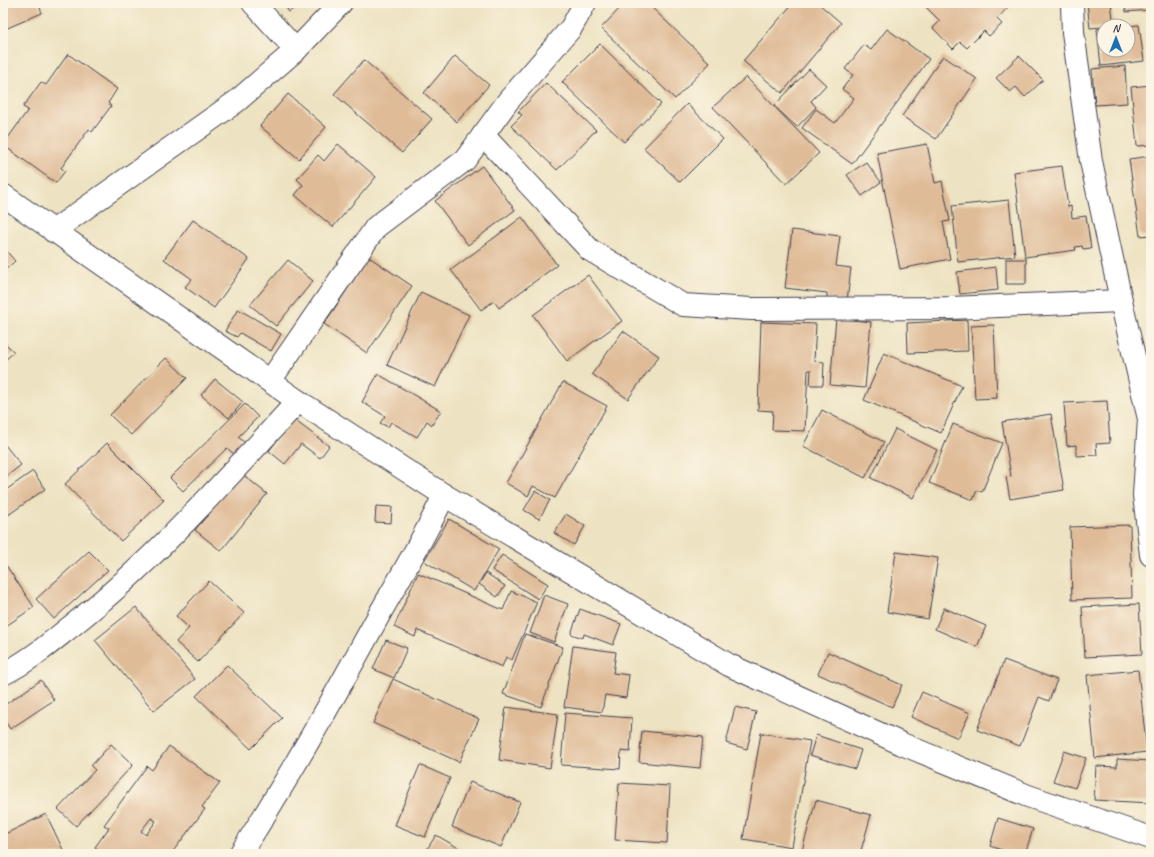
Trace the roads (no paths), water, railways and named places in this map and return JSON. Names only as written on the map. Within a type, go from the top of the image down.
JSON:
[{"type":"street","points":[[253,3],[296,50]]},
{"type":"street","points":[[53,231],[237,101],[296,50],[341,3]]},
{"type":"street","points":[[270,381],[376,227],[465,160],[508,101],[571,28],[585,3]]},
{"type":"street","points":[[1072,3],[1072,32],[1091,161],[1121,301],[1149,419],[1144,495],[1151,555]]},
{"type":"street","points":[[483,135],[590,250],[683,305],[752,309],[942,308],[1121,301]]},
{"type":"street","points":[[3,195],[298,401],[444,495],[729,665],[902,744],[1028,796],[1151,838]]},
{"type":"street","points":[[3,674],[23,665],[97,606],[179,529],[298,401]]},
{"type":"street","points":[[240,854],[322,719],[385,603],[428,530],[444,495]]}]
